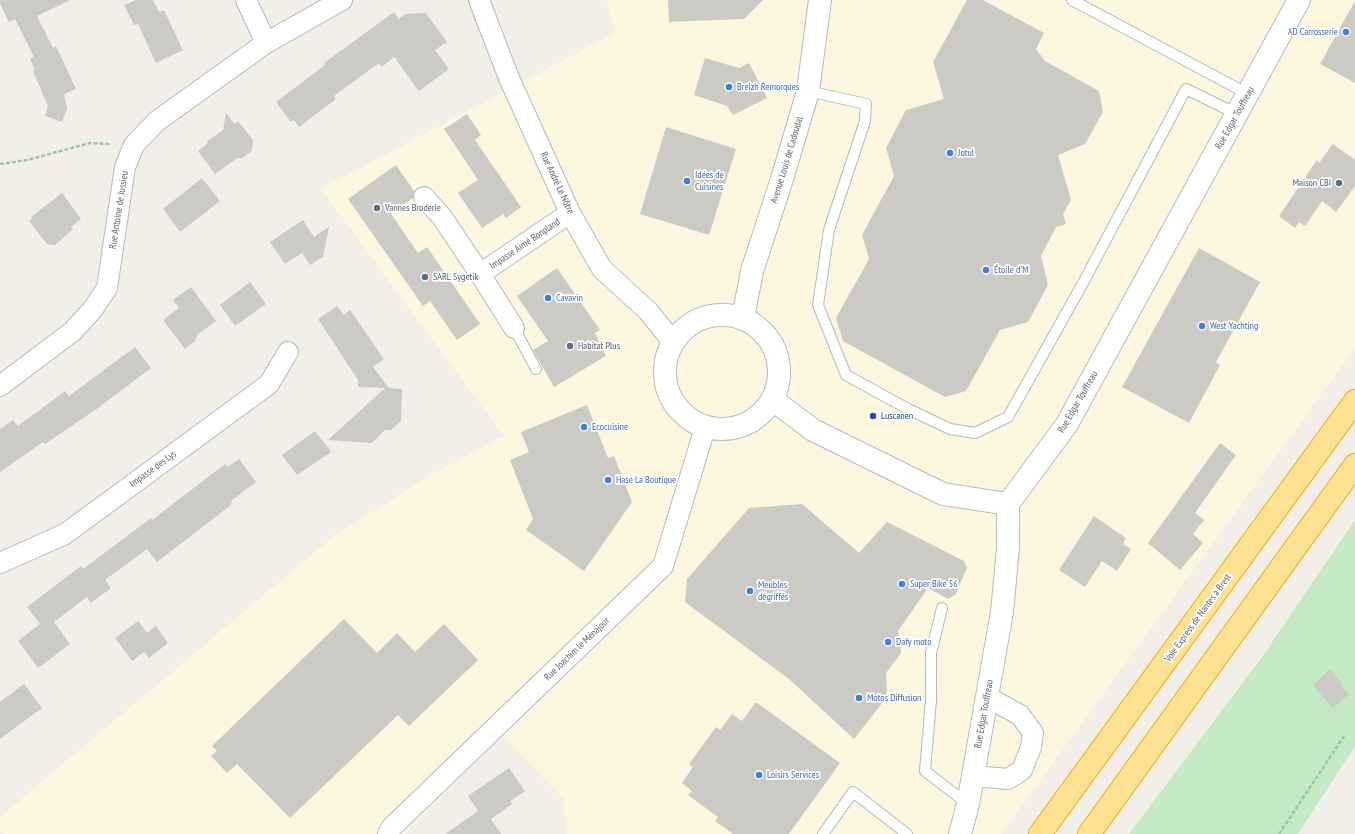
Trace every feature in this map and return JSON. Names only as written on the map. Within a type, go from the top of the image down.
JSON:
[{"type":"highway","name":"Voie Express de Nantes à Brest","points":[[1040,834],[1355,401]]},
{"type":"highway","points":[[1089,834],[1355,465]]},
{"type":"street","points":[[246,0],[266,43]]},
{"type":"street","name":"Rue Antoine de Jussieu","points":[[0,386],[73,331],[93,309],[107,288],[125,167],[134,145],[157,121],[266,43],[342,0]]},
{"type":"street","name":"Rue André Le Nôtre","points":[[479,0],[509,78],[570,213],[602,269],[648,311],[673,342]]},
{"type":"street","name":"Avenue Louis de Cadoudal","points":[[743,318],[752,271],[782,179],[808,91],[820,0]]},
{"type":"street","name":"Rue Edgar Touffreau","points":[[960,834],[968,804],[1002,612],[1008,548],[1008,504],[1067,424],[1299,0]]},
{"type":"street","name":"Impasse Aimé Bonpland","points":[[424,197],[442,217],[514,328]]},
{"type":"street","name":"Impasse Aimé Bonpland","points":[[480,274],[570,213]]},
{"type":"street","points":[[723,315],[743,318],[760,328],[772,344],[779,362],[780,381],[773,400],[761,415],[744,426],[725,430],[705,428],[690,420],[677,408],[668,393],[665,376],[667,358],[673,342],[687,327],[704,318],[723,315]]},
{"type":"street","name":"Impasse des Lys","points":[[0,564],[65,534],[269,384],[288,352]]},
{"type":"street","points":[[773,400],[814,430],[943,494],[1008,504]]},
{"type":"street","name":"Rue Joachim le Ménajour","points":[[388,834],[391,828],[663,566],[705,428]]},
{"type":"street","points":[[973,776],[1008,779],[1022,770],[1031,747],[1033,733],[1020,716],[987,697]]},
{"type":"lane","points":[[1072,0],[1248,94]]},
{"type":"lane","points":[[808,91],[866,104],[865,121],[829,230],[818,305],[846,374],[908,409],[950,429],[975,433],[1008,417],[1083,284],[1186,89],[1237,114]]},
{"type":"lane","points":[[514,328],[536,370]]},
{"type":"lane","points":[[942,608],[931,653],[931,700],[925,771],[968,804]]},
{"type":"lane","points":[[823,834],[853,792],[907,834]]},
{"type":"path","points":[[0,164],[26,160],[90,143],[134,145]]},
{"type":"path","points":[[1279,834],[1344,736]]},
{"type":"shaded area","points":[[607,0],[1355,0],[1355,348],[1001,834],[567,834],[563,797],[502,735],[404,834],[4,834],[0,830],[0,817],[334,536],[436,472],[504,436],[321,189],[615,33]]},
{"type":"green space","points":[[1355,520],[1355,746],[1298,834],[1129,834],[1262,657]]},
{"type":"building","points":[[0,0],[70,0],[37,16],[53,48],[56,46],[76,89],[64,94],[67,108],[62,122],[45,116],[48,106],[33,71],[35,70],[30,59],[34,57],[15,19],[9,22],[0,4]]},
{"type":"building","points":[[136,0],[153,0],[159,12],[164,10],[183,50],[156,63],[138,24],[134,25],[124,5]]},
{"type":"building","points":[[668,0],[763,0],[744,19],[669,22]]},
{"type":"building","points":[[967,0],[983,0],[1044,33],[1036,49],[1045,61],[1099,91],[1103,112],[1085,144],[1058,155],[1071,200],[1063,214],[1066,224],[1056,227],[1041,256],[1048,285],[1028,322],[1000,330],[966,391],[945,397],[843,341],[836,318],[869,259],[862,235],[894,176],[886,148],[906,110],[944,99],[933,62]]},
{"type":"building","name":"AD Carrosserie","points":[[1355,1],[1355,83],[1320,64]]},
{"type":"building","points":[[394,12],[399,19],[405,14],[426,13],[447,42],[435,50],[449,69],[419,91],[394,57],[382,67],[379,63],[334,96],[336,99],[299,127],[294,120],[291,122],[276,102],[325,65],[324,63]]},
{"type":"building","name":"Breizh Remorques","points":[[705,58],[739,68],[749,63],[767,98],[733,115],[727,106],[694,95]]},
{"type":"building","points":[[226,113],[235,124],[238,121],[253,140],[252,151],[242,158],[237,158],[215,174],[198,151],[208,143],[206,142],[223,130]]},
{"type":"building","points":[[467,114],[481,135],[475,140],[521,207],[506,218],[503,214],[482,228],[458,193],[478,180],[444,129]]},
{"type":"building","name":"Idées de Cuisines","points":[[666,127],[736,149],[709,235],[640,214]]},
{"type":"building","points":[[1333,144],[1355,160],[1355,186],[1336,212],[1322,201],[1305,226],[1299,222],[1295,228],[1279,216],[1317,160],[1319,163]]},
{"type":"building","points":[[396,165],[414,191],[413,198],[391,214],[418,253],[427,247],[480,324],[457,340],[430,301],[423,306],[348,199]]},
{"type":"building","points":[[202,178],[220,201],[180,232],[163,209]]},
{"type":"building","points":[[62,193],[81,219],[71,227],[73,229],[55,245],[47,244],[29,221],[32,219],[31,217]]},
{"type":"building","points":[[303,220],[314,237],[329,227],[323,257],[310,265],[302,253],[285,264],[270,242]]},
{"type":"building","points":[[1199,248],[1260,282],[1216,362],[1220,365],[1189,423],[1122,387]]},
{"type":"building","points":[[557,268],[600,330],[595,333],[606,356],[554,387],[533,350],[548,341],[517,296]]},
{"type":"building","points":[[250,282],[266,304],[235,326],[220,305]]},
{"type":"building","points":[[191,287],[216,321],[197,335],[195,341],[185,349],[163,320],[179,308],[173,300]]},
{"type":"building","points":[[337,306],[344,315],[350,310],[384,359],[373,367],[389,388],[402,389],[401,421],[391,430],[385,430],[372,443],[328,440],[385,388],[358,387],[358,380],[318,319]]},
{"type":"building","points":[[135,347],[151,368],[98,408],[45,444],[43,442],[0,472],[0,429],[13,420],[18,426],[65,391],[69,396]]},
{"type":"building","points":[[587,405],[608,458],[614,456],[632,502],[584,571],[526,530],[533,519],[510,460],[529,452],[521,432]]},
{"type":"building","points":[[315,431],[331,452],[297,475],[282,455]]},
{"type":"building","points":[[1220,443],[1236,455],[1195,513],[1204,520],[1193,534],[1203,543],[1180,570],[1148,543]]},
{"type":"building","points":[[239,459],[256,482],[232,500],[231,505],[157,562],[147,549],[105,580],[111,588],[91,603],[87,597],[54,622],[70,644],[38,668],[18,641],[40,624],[27,607],[81,566],[83,569],[151,518],[152,520],[225,464],[227,467]]},
{"type":"building","points":[[802,504],[859,553],[887,522],[964,561],[967,568],[955,595],[948,599],[928,588],[898,631],[901,653],[886,673],[887,697],[854,739],[789,679],[685,602],[687,579],[749,508]]},
{"type":"building","points":[[1094,516],[1126,538],[1123,544],[1131,549],[1117,571],[1102,561],[1085,587],[1059,570]]},
{"type":"building","points":[[344,619],[377,653],[397,633],[415,652],[444,624],[478,660],[409,726],[398,715],[290,818],[237,764],[227,773],[211,756],[217,751],[212,746]]},
{"type":"building","points":[[138,621],[147,633],[156,626],[168,643],[149,658],[144,652],[132,661],[115,638]]},
{"type":"building","points":[[1330,670],[1343,684],[1341,686],[1349,694],[1333,708],[1313,685]]},
{"type":"building","points":[[24,684],[42,708],[0,739],[0,702]]},
{"type":"building","name":"Loisirs Services","points":[[756,702],[840,763],[789,834],[733,834],[715,821],[718,817],[688,795],[692,791],[682,783],[693,767],[689,764],[716,727],[720,730],[732,714],[742,721]]},
{"type":"building","points":[[509,768],[525,791],[510,801],[512,804],[491,819],[501,834],[445,834],[478,811],[468,796]]},
{"type":"place","name":"AD Carrosserie","points":[[1346,32]]},
{"type":"place","name":"Breizh Remorques","points":[[729,87]]},
{"type":"place","name":"Jotul","points":[[950,153]]},
{"type":"place","name":"Idées de Cuisines","points":[[687,181]]},
{"type":"place","name":"Maison CBI","points":[[1339,183]]},
{"type":"place","name":"Vannes Broderie","points":[[377,208]]},
{"type":"place","name":"Étoile d'M","points":[[986,270]]},
{"type":"place","name":"SARL Sygetik","points":[[425,277]]},
{"type":"place","name":"Cavavin","points":[[548,298]]},
{"type":"place","name":"West Yachting","points":[[1202,326]]},
{"type":"place","name":"Habitat Plus","points":[[570,346]]},
{"type":"place","name":"Luscanen","points":[[873,416]]},
{"type":"place","name":"Ecocuisine","points":[[584,427]]},
{"type":"place","name":"Hase La Boutique","points":[[608,480]]},
{"type":"place","name":"Super Bike 56","points":[[902,584]]},
{"type":"place","name":"Meubles dégriffés","points":[[750,591]]},
{"type":"place","name":"Dafy moto","points":[[888,642]]},
{"type":"place","name":"Motos Diffusion","points":[[859,698]]},
{"type":"place","name":"Loisirs Services","points":[[759,775]]}]
